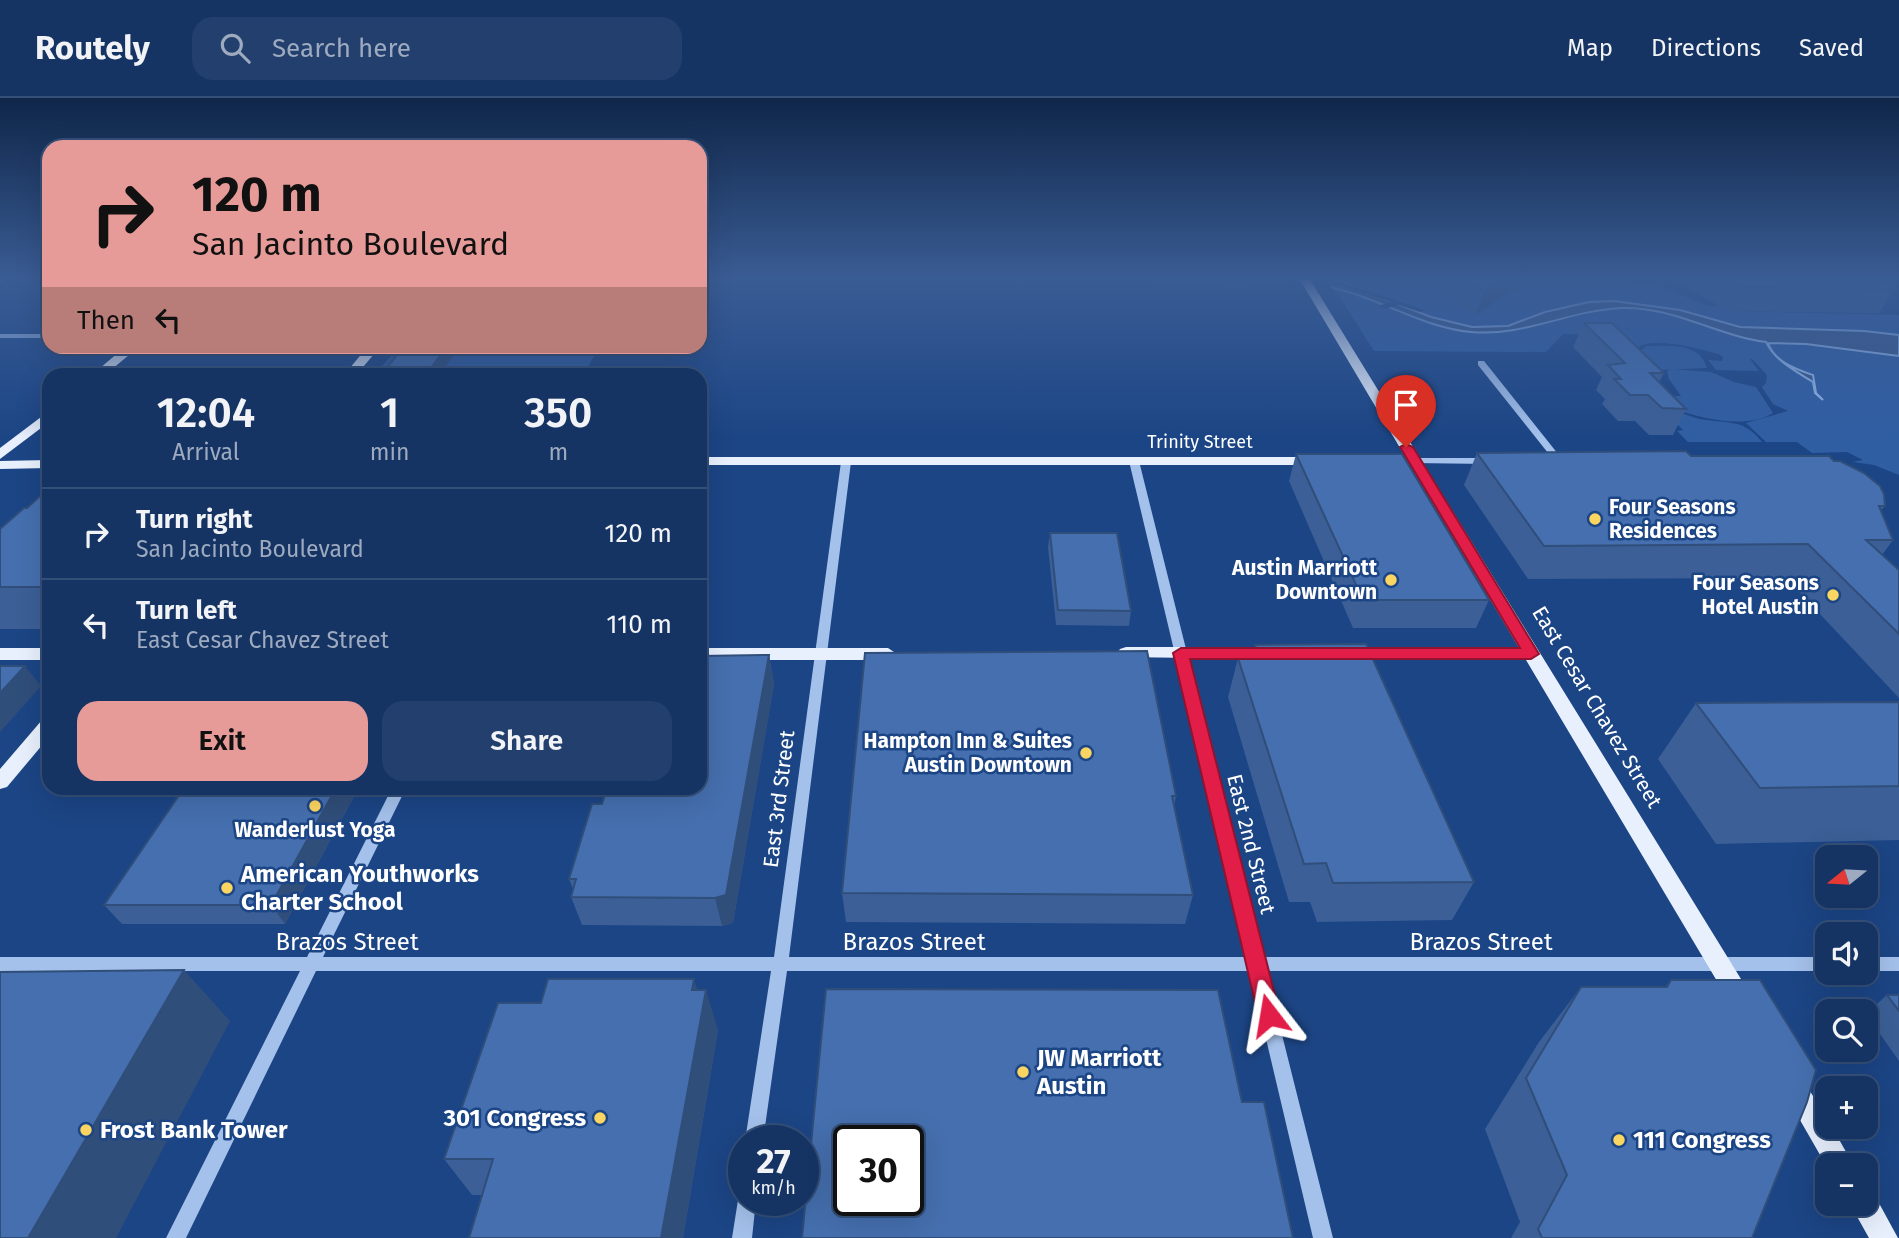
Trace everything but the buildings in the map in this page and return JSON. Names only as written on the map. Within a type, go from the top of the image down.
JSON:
[{"type":"main road","name":"East Cesar Chavez Street","points":[[1335,331],[1409,461],[1531,654],[1753,1020]]},
{"type":"main road","points":[[106,368],[124,354]]},
{"type":"main road","points":[[356,368],[368,354]]},
{"type":"main road","points":[[0,455],[42,421]]},
{"type":"main road","name":"Trinity Street","points":[[707,461],[1325,461]]},
{"type":"main road","points":[[0,465],[42,464]]},
{"type":"main road","points":[[707,653],[912,653]]},
{"type":"main road","points":[[1113,653],[1289,653]]},
{"type":"main road","points":[[1328,653],[1531,654]]},
{"type":"main road","points":[[0,654],[42,654]]},
{"type":"main road","points":[[0,782],[42,733]]},
{"type":"main road","points":[[1780,1065],[1833,1153]]},
{"type":"main road","points":[[1871,1216],[1884,1238]]},
{"type":"street","points":[[0,336],[42,336]]},
{"type":"street","points":[[1481,363],[1554,461],[1572,461]]},
{"type":"street","name":"East 3rd Street","points":[[756,1125],[846,461]]},
{"type":"street","name":"East 2nd Street","points":[[1134,461],[1323,1238]]},
{"type":"street","points":[[1409,461],[1495,461]]},
{"type":"street","points":[[176,1238],[396,795]]},
{"type":"street","name":"Brazos Street","points":[[0,964],[1815,964]]},
{"type":"street","points":[[1878,964],[1899,964]]},
{"type":"street","points":[[742,1238],[745,1216]]},
{"type":"shaded area","points":[[1361,331],[1899,331],[1899,475],[1874,465],[1853,462],[1863,460],[1847,452],[1812,453],[1797,442],[1766,442],[1746,423],[1788,411],[1773,404],[1762,387],[1766,383],[1767,375],[1752,359],[1759,371],[1716,370],[1708,360],[1722,361],[1723,357],[1700,349],[1652,343],[1636,349],[1607,335],[1563,334],[1546,352],[1374,351]]},
{"type":"shaded area","points":[[1722,331],[1866,331],[1899,335],[1899,356],[1806,344],[1768,343],[1781,360],[1813,375],[1816,393],[1823,400],[1815,393],[1813,382],[1780,360],[1770,349],[1766,342]]},
{"type":"shaded area","points":[[1646,346],[1682,347],[1698,354],[1707,368],[1660,370],[1639,353]]},
{"type":"shaded area","points":[[393,354],[595,354],[587,368],[380,368]]},
{"type":"shaded area","points":[[1673,369],[1711,372],[1734,382],[1756,387],[1773,413],[1750,421],[1737,422],[1710,419],[1674,409],[1674,396],[1681,396],[1669,379],[1667,371]]},
{"type":"shaded area","points":[[1658,405],[1696,418],[1740,425],[1762,442],[1688,442],[1677,431],[1683,430]]},
{"type":"place","name":"Four Seasons Residences","points":[[1595,519]]},
{"type":"place","name":"Austin Marriott Downtown","points":[[1391,580]]},
{"type":"place","name":"Four Seasons Hotel Austin","points":[[1833,595]]},
{"type":"place","name":"Hampton Inn & Suites Austin Downtown","points":[[1086,753]]},
{"type":"place","name":"Wanderlust Yoga","points":[[315,806]]},
{"type":"place","name":"American Youthworks Charter School","points":[[227,888]]},
{"type":"place","name":"JW Marriott Austin","points":[[1023,1072]]},
{"type":"place","name":"301 Congress","points":[[600,1118]]},
{"type":"place","name":"Frost Bank Tower","points":[[86,1130]]},
{"type":"place","name":"111 Congress","points":[[1619,1140]]},
{"type":"route","points":[[1269,1015],[1181,653],[1531,654],[1406,447]]}]
